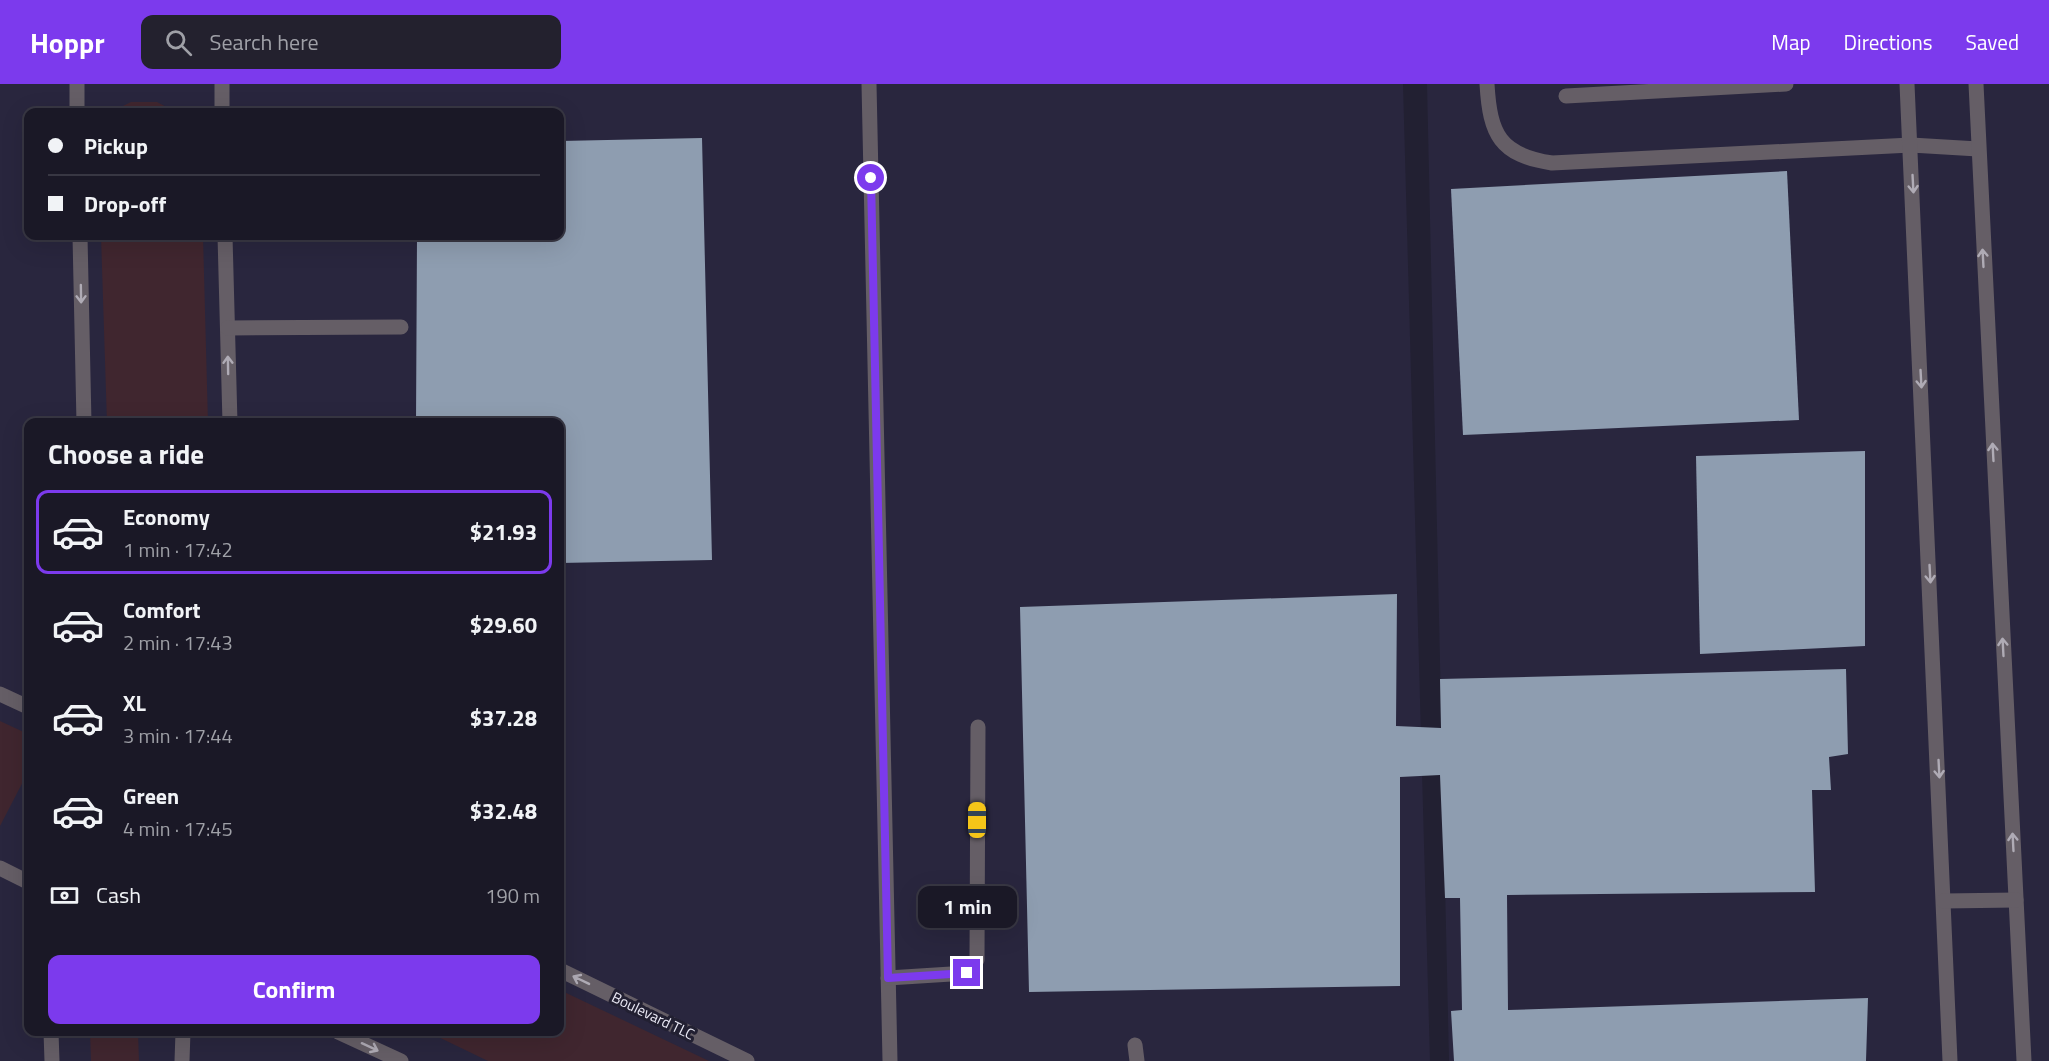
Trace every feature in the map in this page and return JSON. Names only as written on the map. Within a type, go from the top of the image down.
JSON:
[{"type":"street","points":[[77,84],[78,108]]},
{"type":"street","points":[[222,84],[222,108]]},
{"type":"street","points":[[869,84],[890,1061]]},
{"type":"street","points":[[1487,84],[1488,105],[1495,130],[1508,149],[1528,159],[1552,163],[1911,145],[1978,149]]},
{"type":"street","points":[[1566,96],[1786,84]]},
{"type":"street","points":[[1907,84],[1950,1061]]},
{"type":"street","points":[[1976,84],[2024,1061]]},
{"type":"street","points":[[80,240],[84,418]]},
{"type":"street","points":[[225,240],[230,418]]},
{"type":"street","points":[[228,328],[401,327]]},
{"type":"street","points":[[0,694],[24,705]]},
{"type":"street","points":[[888,978],[967,973],[977,960],[978,727]]},
{"type":"street","points":[[0,868],[24,880]]},
{"type":"street","points":[[1944,901],[2016,900]]},
{"type":"street","name":"Boulevard TLC","points":[[564,972],[747,1061]]},
{"type":"street","points":[[51,1036],[52,1061]]},
{"type":"street","points":[[182,1061],[183,1036]]},
{"type":"street","points":[[347,1036],[401,1061]]},
{"type":"shaded area","points":[[0,84],[1403,84],[1430,1061],[0,1061]]},
{"type":"shaded area","points":[[1427,84],[2049,84],[2049,1061],[1449,1061]]},
{"type":"shaded area","points":[[131,102],[157,102],[168,108],[119,108]]},
{"type":"shaded area","points":[[101,240],[203,240],[208,418],[107,418]]},
{"type":"shaded area","points":[[0,721],[24,732],[24,780],[0,826]]},
{"type":"shaded area","points":[[564,992],[709,1061],[488,1061],[436,1036],[564,1036]]},
{"type":"shaded area","points":[[90,1036],[138,1036],[139,1061],[91,1061]]},
{"type":"building","points":[[702,138],[712,560],[564,563],[564,418],[416,418],[417,240],[564,240],[564,141]]},
{"type":"building","points":[[1787,171],[1799,420],[1463,435],[1451,189]]},
{"type":"building","points":[[1865,451],[1865,646],[1700,654],[1696,456]]},
{"type":"building","points":[[1397,594],[1396,726],[1441,728],[1440,679],[1846,669],[1848,754],[1829,757],[1831,790],[1812,790],[1815,892],[1507,895],[1508,1010],[1868,998],[1866,1061],[1454,1061],[1451,1011],[1462,1010],[1460,898],[1445,898],[1440,775],[1400,777],[1400,986],[1029,992],[1020,607]]},
{"type":"route","points":[[871,178],[888,978],[967,973]]}]
